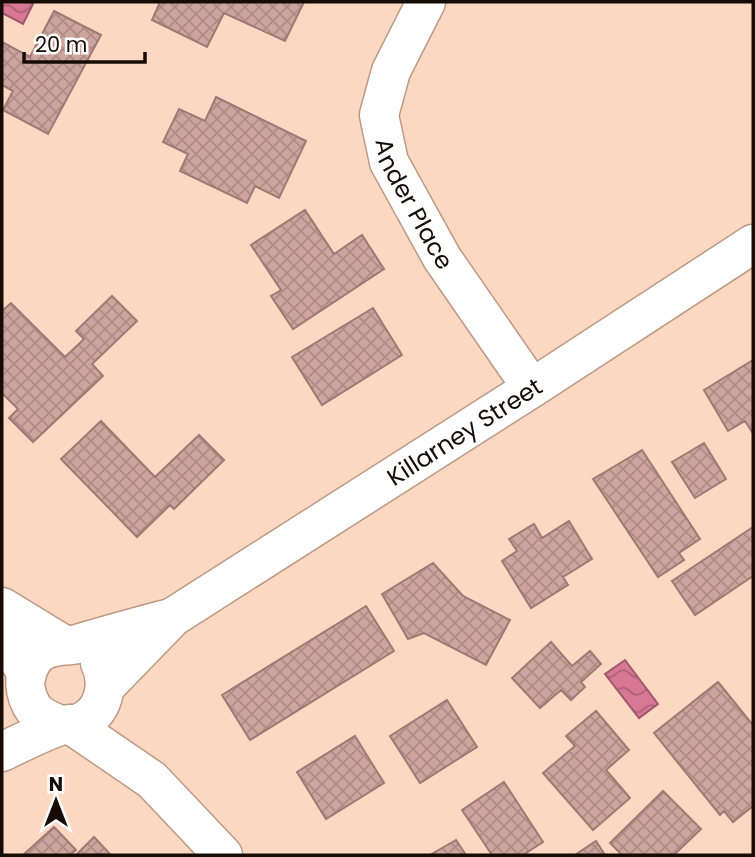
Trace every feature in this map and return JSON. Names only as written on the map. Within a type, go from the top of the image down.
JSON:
[{"type":"main road","name":"Ander Place","points":[[426,2],[391,71],[379,115],[389,162],[442,258],[532,388]]},
{"type":"main road","name":"Killarney Street","points":[[2,752],[66,724],[80,722],[96,712],[104,692],[173,617],[753,244]]},
{"type":"main road","points":[[2,607],[68,645],[89,652],[101,665],[106,681],[104,692],[152,780]]},
{"type":"main road","name":"Killarney Street","points":[[2,713],[39,653],[55,646],[68,645],[173,617]]},
{"type":"main road","points":[[2,632],[26,677],[25,687],[30,705],[44,719],[66,724],[152,780],[223,855]]},
{"type":"water","points":[[2,2],[33,4],[23,24],[2,13]]},
{"type":"water","points":[[625,660],[658,704],[639,718],[605,674]]},
{"type":"building","points":[[160,2],[304,2],[285,41],[224,13],[207,47],[152,20]]},
{"type":"building","points":[[54,11],[101,35],[48,134],[3,110],[13,91],[2,85],[2,42],[30,57]]},
{"type":"building","points":[[216,97],[306,141],[279,198],[255,186],[247,203],[180,171],[188,154],[163,142],[179,109],[205,121]]},
{"type":"building","points":[[305,210],[334,254],[362,235],[384,269],[293,329],[271,296],[281,290],[251,245]]},
{"type":"building","points":[[112,296],[137,321],[92,364],[103,376],[33,442],[9,418],[18,409],[2,393],[2,311],[11,303],[65,357],[84,339],[76,331]]},
{"type":"building","points":[[373,308],[402,355],[322,405],[292,357]]},
{"type":"building","points":[[753,360],[753,432],[745,421],[728,431],[704,390]]},
{"type":"building","points":[[101,421],[155,477],[199,435],[224,460],[174,509],[170,505],[137,537],[61,459]]},
{"type":"building","points":[[704,443],[726,479],[695,498],[672,462]]},
{"type":"building","points":[[642,450],[700,539],[679,553],[684,560],[658,577],[593,479]]},
{"type":"building","points":[[569,521],[592,559],[563,577],[568,585],[531,608],[502,561],[517,551],[509,539],[534,524],[542,538]]},
{"type":"building","points":[[753,527],[753,576],[695,615],[672,581]]},
{"type":"building","points":[[433,563],[463,596],[510,620],[486,665],[424,633],[408,639],[382,594]]},
{"type":"building","points":[[366,606],[394,651],[250,740],[222,695]]},
{"type":"building","points":[[551,642],[572,666],[590,651],[601,664],[581,682],[585,687],[571,700],[561,690],[540,708],[512,678]]},
{"type":"building","points":[[718,682],[753,725],[753,806],[733,822],[724,811],[720,815],[654,733]]},
{"type":"building","points":[[447,700],[477,747],[420,783],[390,736]]},
{"type":"building","points":[[596,711],[629,750],[606,770],[630,798],[593,830],[543,773],[575,746],[566,736]]},
{"type":"building","points":[[355,736],[384,783],[326,819],[297,772]]},
{"type":"building","points":[[504,782],[543,842],[523,855],[492,855],[462,810]]},
{"type":"building","points":[[663,791],[701,829],[674,855],[622,855],[610,843]]},
{"type":"building","points":[[54,827],[76,850],[70,855],[23,855]]},
{"type":"building","points":[[94,837],[110,854],[76,855]]},
{"type":"building","points":[[456,840],[466,855],[430,855]]},
{"type":"building","points":[[596,841],[605,855],[575,855]]}]
